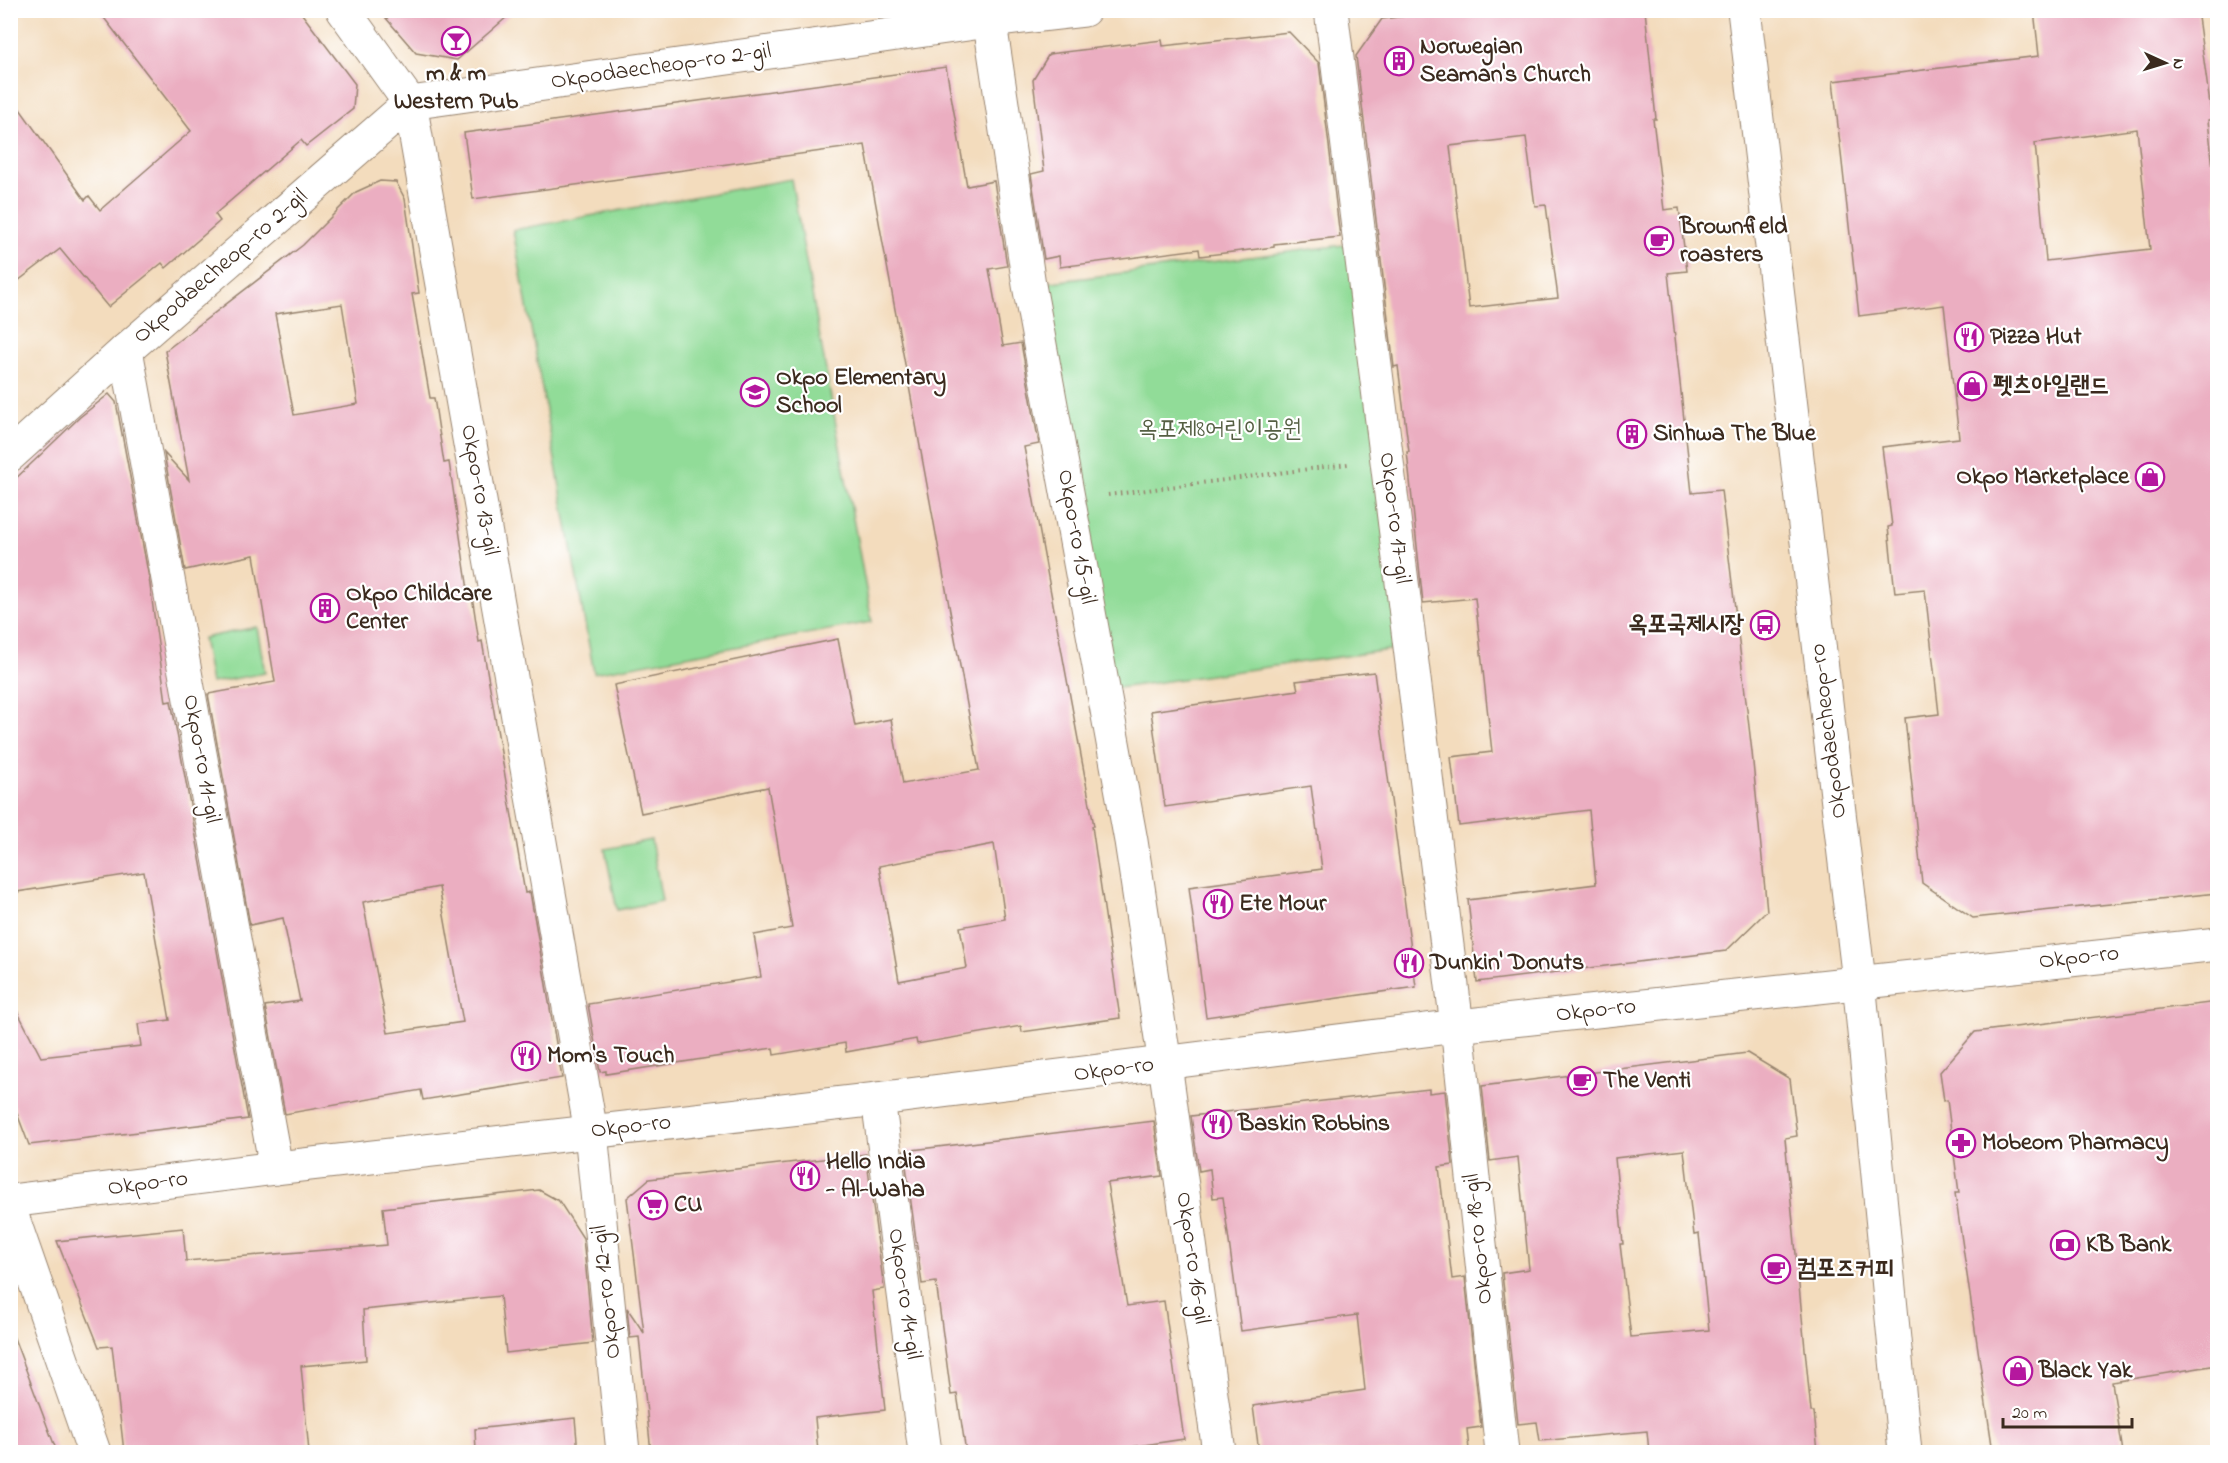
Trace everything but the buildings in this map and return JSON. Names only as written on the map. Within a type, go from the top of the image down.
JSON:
[{"type":"street","name":"Okpo-ro 13-gil","points":[[343,10],[410,103],[591,1132]]},
{"type":"street","name":"Okpodaecheop-ro 2-gil","points":[[10,455],[126,350],[410,103],[989,16],[1084,10]]},
{"type":"street","name":"Okpo-ro 17-gil","points":[[1331,10],[1457,1026]]},
{"type":"street","name":"Okpodaecheop-ro","points":[[1744,10],[1859,981],[1905,1452]]},
{"type":"street","name":"Okpo-ro 15-gil","points":[[989,16],[1029,285],[1131,841],[1165,1064]]},
{"type":"street","name":"Okpo-ro 11-gil","points":[[126,350],[276,1168]]},
{"type":"street","name":"Okpo-ro","points":[[10,1202],[276,1168],[878,1099],[1457,1026],[2217,944]]},
{"type":"street","name":"Okpo-ro 18-gil","points":[[1457,1026],[1502,1452]]},
{"type":"street","name":"Okpo-ro 16-gil","points":[[1165,1064],[1219,1452]]},
{"type":"street","name":"Okpo-ro 14-gil","points":[[878,1099],[926,1452]]},
{"type":"street","name":"Okpo-ro 12-gil","points":[[591,1132],[623,1452]]},
{"type":"street","points":[[10,1210],[93,1452]]},
{"type":"path","points":[[1069,500],[1387,458]]},
{"type":"green space","points":[[791,179],[872,622],[594,673],[513,230]]},
{"type":"green space","name":"옥포제8어린이공원","points":[[1359,243],[1410,647],[1104,690],[1029,285]]},
{"type":"green space","points":[[257,627],[265,673],[211,683],[203,638]]},
{"type":"green space","points":[[651,840],[662,901],[617,910],[605,849]]},
{"type":"place","name":"m & m Western Pub","points":[[456,41]]},
{"type":"place","name":"Norwegian Seaman's Church","points":[[1399,61]]},
{"type":"place","name":"Brownfield roasters","points":[[1659,241]]},
{"type":"place","name":"Pizza Hut","points":[[1969,337]]},
{"type":"place","name":"펫츠아일랜드","points":[[1972,386]]},
{"type":"place","name":"Okpo Elementary School","points":[[755,392]]},
{"type":"place","name":"Sinhwa The Blue","points":[[1632,434]]},
{"type":"place","name":"Okpo Marketplace","points":[[2150,477]]},
{"type":"place","name":"Okpo Childcare Center","points":[[325,608]]},
{"type":"place","name":"옥포국제시장","points":[[1765,625]]},
{"type":"place","name":"Ete Mour","points":[[1218,904]]},
{"type":"place","name":"Dunkin' Donuts","points":[[1409,963]]},
{"type":"place","name":"Mom's Touch","points":[[526,1056]]},
{"type":"place","name":"The Venti","points":[[1582,1081]]},
{"type":"place","name":"Baskin Robbins","points":[[1217,1124]]},
{"type":"place","name":"Mobeom Pharmacy","points":[[1961,1143]]},
{"type":"place","name":"Hello India - Al-Waha","points":[[805,1176]]},
{"type":"place","name":"CU","points":[[653,1205]]},
{"type":"place","name":"KB Bank","points":[[2065,1245]]},
{"type":"place","name":"컴포즈커피","points":[[1776,1269]]},
{"type":"place","name":"Black Yak","points":[[2018,1371]]}]
